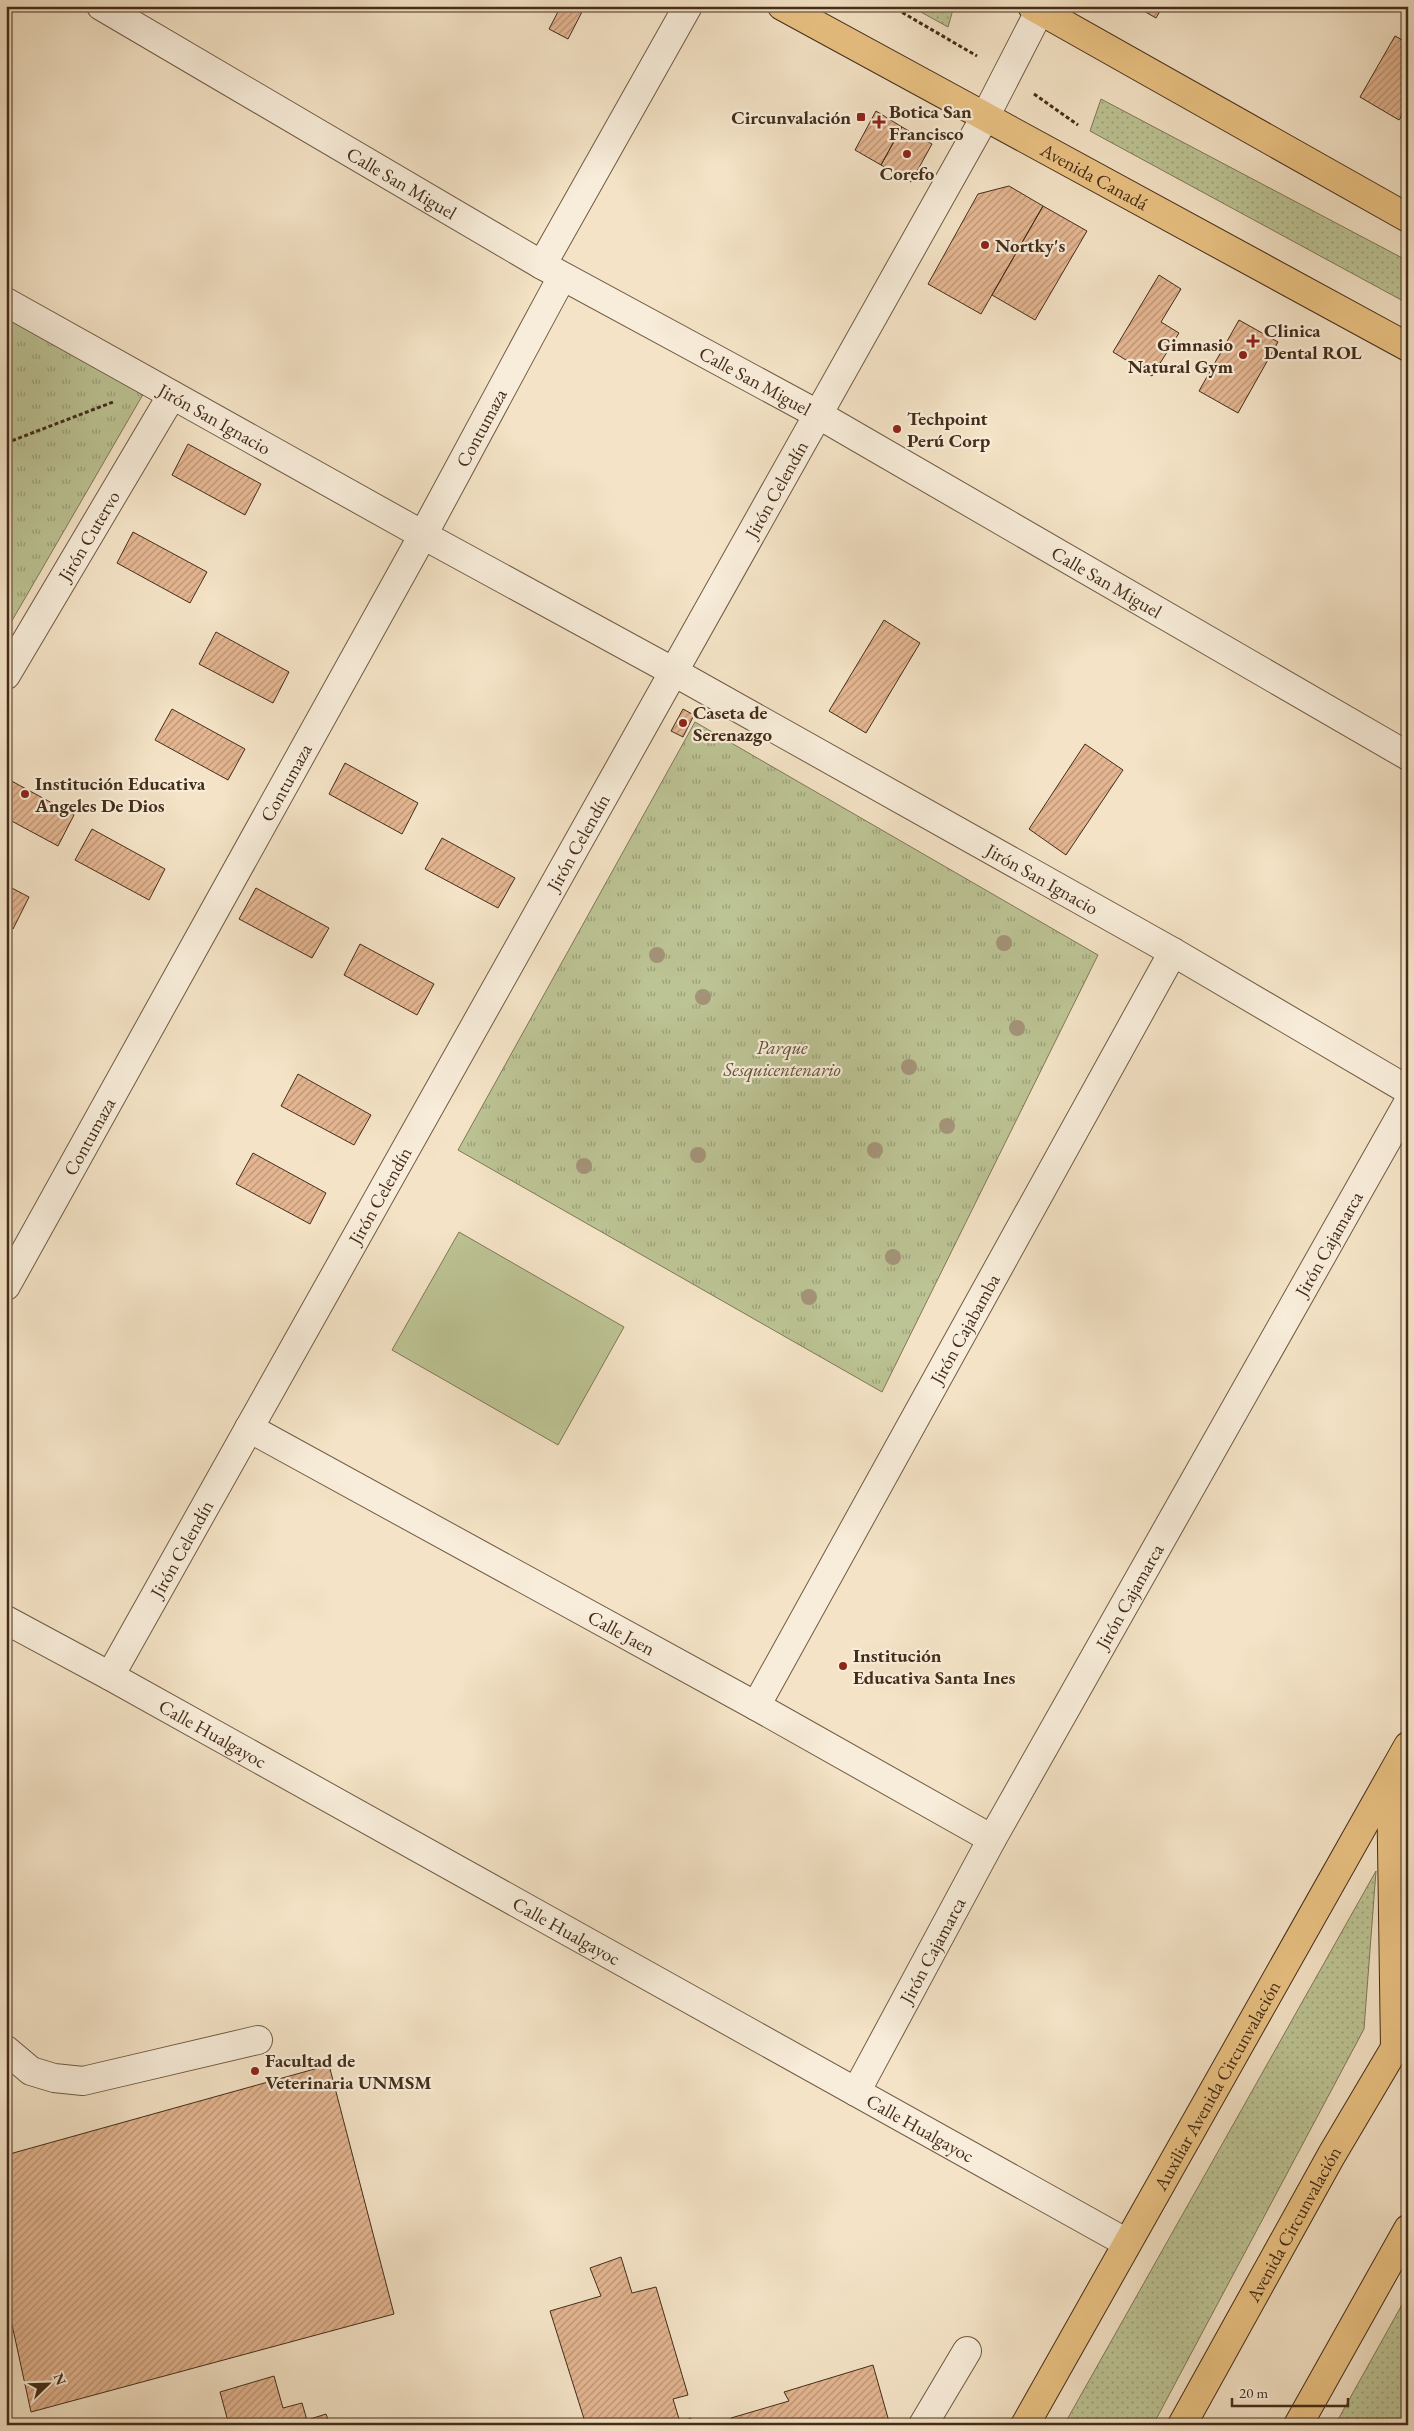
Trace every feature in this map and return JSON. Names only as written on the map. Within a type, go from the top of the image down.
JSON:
[{"type":"main road","name":"Avenida Canadá","points":[[782,6],[1402,339]]},
{"type":"main road","points":[[1038,8],[1408,218]]},
{"type":"main road","name":"Auxiliar Avenida Circunvalación","points":[[1024,2425],[1408,1746]]},
{"type":"main road","points":[[1391,1776],[1401,2037]]},
{"type":"main road","name":"Avenida Circunvalación","points":[[1182,2425],[1331,2156],[1401,2037]]},
{"type":"main road","points":[[1298,2425],[1408,2229]]},
{"type":"street","name":"Calle San Miguel","points":[[101,6],[552,271],[818,415],[1408,756]]},
{"type":"street","name":"Contumaza","points":[[6,1286],[14,1256],[423,535],[552,271],[688,6]]},
{"type":"street","name":"Jirón Celendín","points":[[110,1676],[986,117],[1038,8]]},
{"type":"street","name":"Jirón San Ignacio","points":[[6,302],[423,535],[674,672],[1173,952],[1408,1090]]},
{"type":"street","name":"Jirón Cutervo","points":[[6,675],[172,395]]},
{"type":"street","name":"Jirón Cajabamba","points":[[756,1706],[1173,952]]},
{"type":"street","name":"Jirón Cajamarca","points":[[856,2092],[992,1838],[1408,1103]]},
{"type":"street","name":"Calle Jaen","points":[[249,1428],[756,1706],[992,1838]]},
{"type":"street","name":"Calle Hualgayoc","points":[[6,1620],[110,1676],[1127,2243]]},
{"type":"street","points":[[6,2050],[31,2071],[54,2078],[83,2081],[258,2040]]},
{"type":"street","points":[[923,2425],[967,2351]]},
{"type":"path","points":[[891,6],[962,47]]},
{"type":"path","points":[[6,443],[116,401]]},
{"type":"green space","points":[[910,6],[954,6],[948,27]]},
{"type":"green space","points":[[1101,99],[1408,261],[1408,301],[1405,302],[1090,131]]},
{"type":"green space","points":[[6,316],[145,391],[6,631]]},
{"type":"green space","name":"Parque Sesquicentenario","points":[[695,722],[1098,955],[882,1392],[458,1150]]},
{"type":"green space","points":[[459,1232],[624,1327],[558,1445],[392,1350]]},
{"type":"green space","points":[[1376,1871],[1364,2029],[1153,2425],[1064,2425]]},
{"type":"green space","points":[[1408,2294],[1408,2425],[1335,2425]]},
{"type":"building","points":[[561,6],[585,6],[568,39],[549,29]]},
{"type":"building","points":[[1135,6],[1163,6],[1156,18]]},
{"type":"building","points":[[1395,36],[1408,43],[1408,105],[1399,120],[1360,97]]},
{"type":"building","points":[[876,111],[902,127],[881,165],[855,150]]},
{"type":"building","name":"Corefo","points":[[902,127],[932,144],[911,182],[881,165]]},
{"type":"building","name":"Nortky's","points":[[1009,186],[1043,206],[981,314],[928,284],[978,194]]},
{"type":"building","points":[[1043,206],[1087,231],[1035,320],[992,295]]},
{"type":"building","points":[[1159,275],[1181,289],[1161,322],[1179,333],[1152,376],[1113,352]]},
{"type":"building","points":[[1239,320],[1278,342],[1238,413],[1199,391]]},
{"type":"building","points":[[188,444],[261,484],[245,515],[172,475]]},
{"type":"building","points":[[133,532],[207,572],[190,603],[117,563]]},
{"type":"building","points":[[884,620],[920,643],[866,733],[829,711]]},
{"type":"building","points":[[216,632],[289,672],[273,703],[199,664]]},
{"type":"building","points":[[172,709],[245,749],[228,780],[155,740]]},
{"type":"building","name":"Caseta de Serenazgo","points":[[683,709],[694,715],[683,737],[671,731]]},
{"type":"building","points":[[1085,744],[1123,770],[1066,855],[1029,829]]},
{"type":"building","points":[[345,763],[418,803],[402,834],[329,794]]},
{"type":"building","points":[[6,778],[74,815],[58,846],[6,818]]},
{"type":"building","points":[[92,829],[165,869],[149,900],[75,860]]},
{"type":"building","points":[[442,838],[515,878],[498,908],[425,869]]},
{"type":"building","points":[[6,885],[29,897],[13,929],[6,925]]},
{"type":"building","points":[[256,888],[329,928],[312,958],[239,919]]},
{"type":"building","points":[[360,944],[434,984],[417,1015],[344,975]]},
{"type":"building","points":[[298,1074],[371,1115],[354,1145],[281,1106]]},
{"type":"building","points":[[253,1153],[326,1193],[310,1224],[236,1184]]},
{"type":"building","points":[[329,2065],[394,2314],[31,2412],[6,2297],[6,2155]]},
{"type":"building","points":[[621,2257],[632,2293],[656,2287],[688,2395],[673,2399],[680,2422],[691,2418],[693,2425],[586,2425],[550,2311],[601,2296],[590,2268]]},
{"type":"building","points":[[873,2365],[890,2425],[733,2425],[731,2418],[789,2401],[784,2392]]},
{"type":"building","points":[[274,2376],[283,2408],[302,2403],[307,2420],[326,2414],[330,2425],[229,2425],[220,2392]]},
{"type":"place","name":"Circunvalación","points":[[861,117]]},
{"type":"place","name":"Botica San Francisco","points":[[879,122]]},
{"type":"place","name":"Corefo","points":[[907,154]]},
{"type":"place","name":"Nortky's","points":[[985,245]]},
{"type":"place","name":"Clinica Dental ROL","points":[[1253,341]]},
{"type":"place","name":"Gimnasio Natural Gym","points":[[1243,355]]},
{"type":"place","name":"Techpoint Perú Corp","points":[[897,429]]},
{"type":"place","name":"Caseta de Serenazgo","points":[[683,723]]},
{"type":"place","name":"Institución Educativa Angeles De Dios","points":[[25,794]]},
{"type":"place","name":"Institución Educativa Santa Ines","points":[[843,1666]]},
{"type":"place","name":"Facultad de Veterinaria UNMSM","points":[[255,2071]]}]
